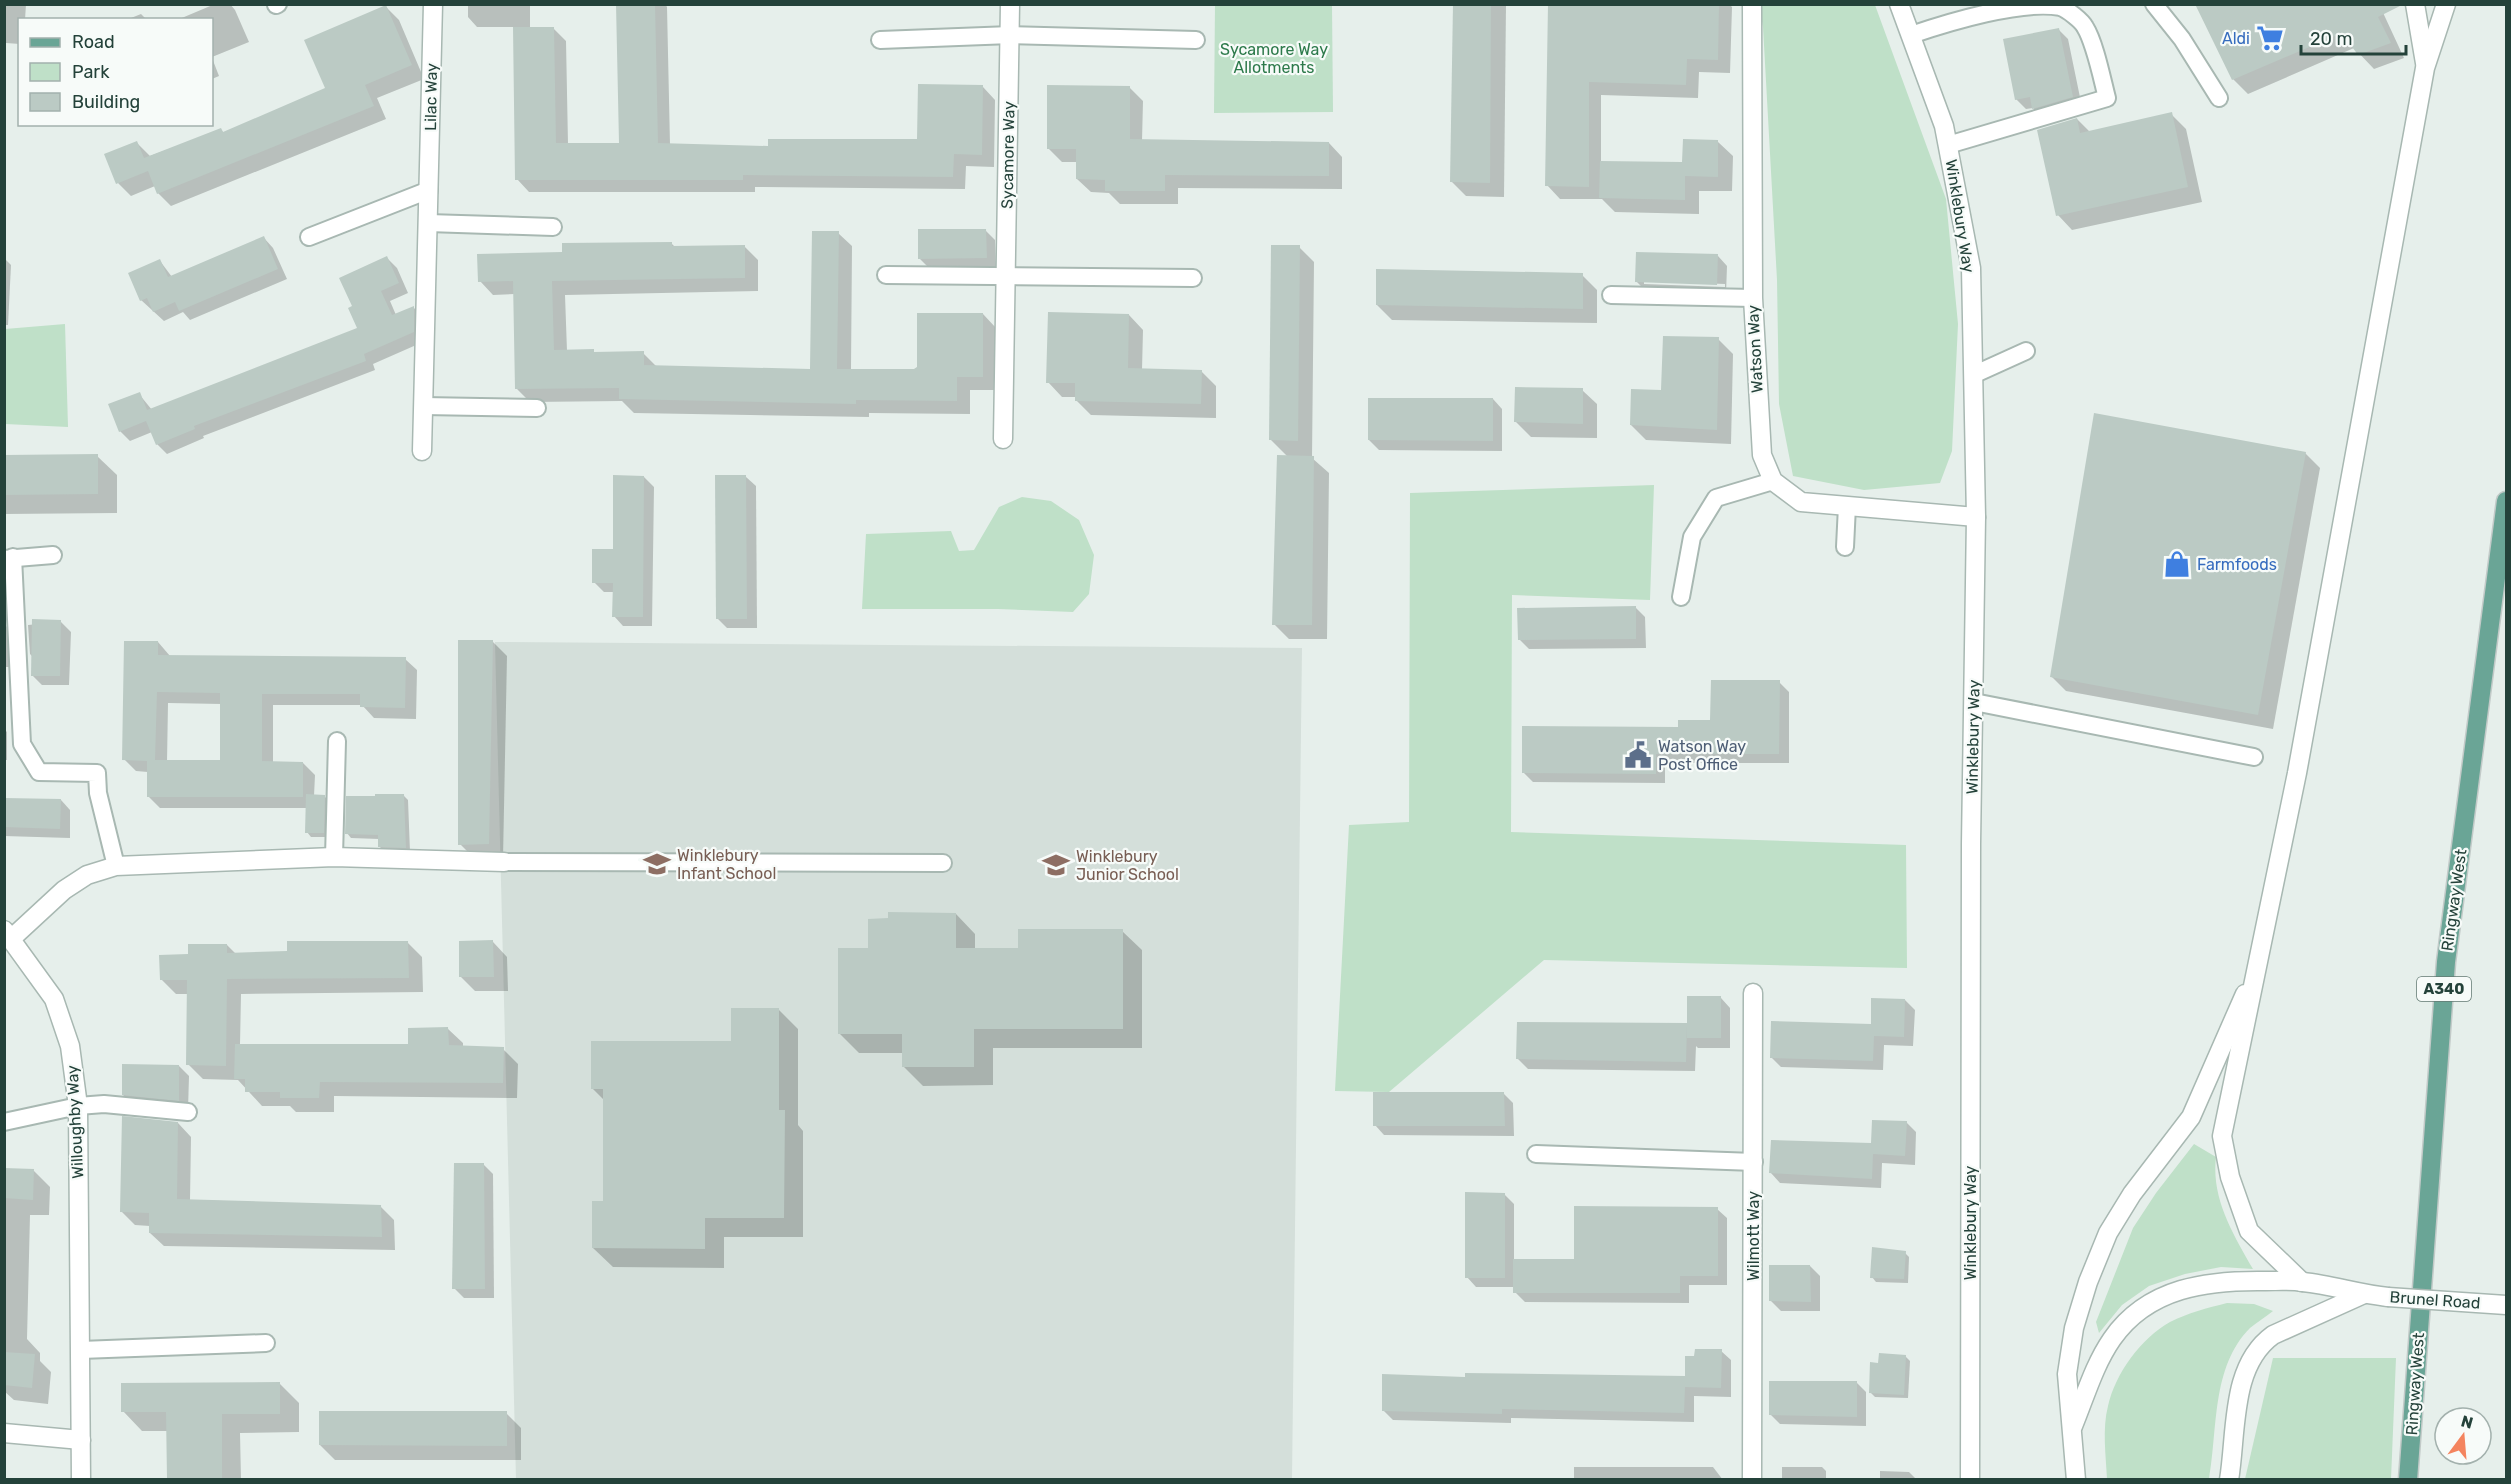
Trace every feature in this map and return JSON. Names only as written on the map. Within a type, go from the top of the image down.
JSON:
[{"type":"main road","name":"Ringway West","points":[[2408,1479],[2446,962],[2506,501]]},
{"type":"street","name":"Lilac Way","points":[[422,451],[433,4]]},
{"type":"street","name":"Sycamore Way","points":[[1003,439],[1010,4]]},
{"type":"street","name":"Watson Way","points":[[1752,4],[1752,298],[1761,455],[1773,481],[1801,502],[1976,517]]},
{"type":"street","name":"Winklebury Way","points":[[1899,4],[1944,126],[1971,268],[1976,517],[1969,1181],[1970,1479]]},
{"type":"street","points":[[2415,4],[2425,68]]},
{"type":"street","points":[[2302,1282],[2249,1232],[2230,1177],[2222,1136],[2297,773],[2425,68],[2446,4]]},
{"type":"street","name":"Willoughby Way","points":[[81,1479],[78,1106],[70,1046],[54,999],[8,934],[63,890],[87,875],[116,866],[334,858],[504,862]]},
{"type":"street","points":[[2076,1479],[2067,1374],[2074,1328],[2088,1282],[2108,1233],[2126,1204],[2191,1117],[2260,959]]},
{"type":"street","name":"Wilmott Way","points":[[1752,1479],[1754,993]]},
{"type":"street","name":"Brunel Road","points":[[2071,1434],[2096,1368],[2110,1341],[2133,1313],[2168,1293],[2205,1284],[2236,1280],[2302,1282],[2388,1297],[2506,1305]]},
{"type":"street","points":[[2229,1479],[2246,1368],[2263,1342],[2273,1335],[2364,1294]]},
{"type":"street","points":[[4,1433],[81,1440]]},
{"type":"lane","points":[[2154,4],[2182,39],[2219,98]]},
{"type":"lane","points":[[1911,34],[1992,11],[2033,5],[2062,7],[2085,26],[2100,70],[2107,98],[1948,145]]},
{"type":"lane","points":[[880,40],[1011,35],[1196,40]]},
{"type":"lane","points":[[309,237],[429,190]]},
{"type":"lane","points":[[428,223],[553,227]]},
{"type":"lane","points":[[886,275],[1193,278]]},
{"type":"lane","points":[[1611,295],[1752,298]]},
{"type":"lane","points":[[1973,375],[2026,351]]},
{"type":"lane","points":[[423,406],[537,408]]},
{"type":"lane","points":[[1681,597],[1692,537],[1716,498],[1773,481]]},
{"type":"lane","points":[[1845,547],[1847,506]]},
{"type":"lane","points":[[53,555],[9,558],[22,744],[39,772],[97,773],[98,793],[116,866]]},
{"type":"lane","points":[[1974,702],[2254,757]]},
{"type":"lane","points":[[334,858],[337,741]]},
{"type":"lane","points":[[504,862],[943,863]]},
{"type":"lane","points":[[4,1122],[78,1106],[104,1104],[188,1112]]},
{"type":"lane","points":[[1536,1154],[1754,1162]]},
{"type":"lane","points":[[81,1350],[266,1343]]},
{"type":"shaded area","points":[[495,642],[1302,648],[1292,1479],[516,1479]]},
{"type":"green space","name":"Sycamore Way Allotments","points":[[1215,5],[1332,5],[1333,112],[1214,113]]},
{"type":"green space","points":[[1759,5],[1875,5],[1946,199],[1958,324],[1952,451],[1940,483],[1864,490],[1793,476],[1779,404],[1777,280],[1763,27]]},
{"type":"green space","points":[[65,324],[68,427],[5,424],[5,329]]},
{"type":"green space","points":[[1654,485],[1650,600],[1512,595],[1511,832],[1906,845],[1907,968],[1544,960],[1389,1092],[1335,1091],[1349,825],[1409,822],[1410,493]]},
{"type":"green space","points":[[1022,497],[1051,501],[1079,520],[1094,555],[1089,594],[1073,612],[998,609],[862,609],[866,534],[951,531],[959,551],[974,550],[999,507]]},
{"type":"green space","points":[[2194,1144],[2216,1157],[2215,1172],[2220,1201],[2231,1229],[2253,1269],[2221,1267],[2185,1274],[2149,1286],[2122,1305],[2099,1333],[2096,1322],[2133,1228],[2156,1193]]},
{"type":"green space","points":[[2227,1303],[2254,1304],[2273,1311],[2250,1328],[2237,1344],[2228,1361],[2218,1400],[2209,1479],[2107,1479],[2106,1415],[2111,1394],[2131,1358],[2149,1337],[2170,1322],[2191,1313]]},
{"type":"green space","points":[[2273,1358],[2396,1358],[2391,1479],[2245,1479]]},
{"type":"building","points":[[616,4],[655,4],[658,143],[768,146],[768,139],[917,139],[918,84],[983,85],[982,155],[954,154],[953,177],[743,175],[743,180],[515,180],[513,27],[554,27],[556,143],[619,143]]},
{"type":"building","points":[[1453,4],[1491,4],[1490,183],[1450,182]]},
{"type":"building","points":[[1548,4],[1719,4],[1718,60],[1687,59],[1686,85],[1589,82],[1589,187],[1545,186]]},
{"type":"building","name":"Aldi","points":[[2195,4],[2404,4],[2378,17],[2391,43],[2358,55],[2342,33],[2232,80]]},
{"type":"building","points":[[386,5],[412,65],[365,85],[374,106],[157,194],[148,171],[116,184],[104,154],[137,141],[144,158],[221,128],[223,132],[325,88],[304,40]]},
{"type":"building","points":[[2059,28],[2073,97],[2032,109],[2030,97],[2015,100],[2003,39]]},
{"type":"building","points":[[1047,85],[1130,86],[1130,139],[1329,142],[1329,176],[1165,175],[1165,191],[1105,191],[1105,180],[1076,179],[1076,149],[1047,149]]},
{"type":"building","points":[[2172,112],[2188,187],[2056,216],[2037,130],[2077,118],[2080,133]]},
{"type":"building","points":[[1683,139],[1718,140],[1718,177],[1685,176],[1685,200],[1599,198],[1600,161],[1682,162]]},
{"type":"building","points":[[918,229],[986,229],[987,258],[918,259]]},
{"type":"building","points":[[812,231],[839,231],[837,369],[914,369],[917,367],[917,313],[983,313],[983,377],[957,377],[957,401],[856,400],[856,404],[619,399],[619,388],[515,389],[513,281],[478,282],[477,254],[562,252],[562,243],[672,242],[672,246],[745,245],[745,278],[552,281],[554,350],[644,351],[644,365],[810,369]]},
{"type":"building","points":[[264,236],[278,269],[179,311],[175,302],[153,312],[147,298],[140,301],[128,273],[160,259],[168,277]]},
{"type":"building","points":[[1271,245],[1300,245],[1298,441],[1269,440]]},
{"type":"building","points":[[1636,252],[1718,254],[1717,285],[1635,282]]},
{"type":"building","points":[[387,256],[399,283],[381,291],[392,315],[414,306],[414,332],[364,354],[366,361],[194,426],[195,429],[156,445],[146,421],[119,432],[108,404],[140,392],[147,410],[357,328],[348,308],[352,306],[339,278]]},
{"type":"building","points":[[1376,269],[1583,273],[1583,309],[1376,305]]},
{"type":"building","points":[[1048,312],[1129,314],[1128,368],[1202,370],[1201,404],[1075,401],[1075,383],[1046,383]]},
{"type":"building","points":[[1663,336],[1719,337],[1717,430],[1630,425],[1631,389],[1661,390]]},
{"type":"building","points":[[1515,387],[1583,388],[1583,424],[1514,422]]},
{"type":"building","points":[[1368,398],[1493,398],[1493,441],[1368,440]]},
{"type":"building","name":"Farmfoods","points":[[2094,413],[2306,452],[2258,715],[2050,677]]},
{"type":"building","points":[[98,454],[98,494],[4,495],[4,455]]},
{"type":"building","points":[[1277,455],[1314,456],[1312,625],[1272,625]]},
{"type":"building","points":[[613,475],[644,476],[643,617],[612,617],[613,583],[592,583],[592,549],[613,549]]},
{"type":"building","points":[[715,475],[746,475],[747,619],[716,619]]},
{"type":"building","points":[[1636,606],[1636,639],[1518,640],[1517,608]]},
{"type":"building","points":[[32,619],[61,620],[60,676],[31,676]]},
{"type":"building","points":[[458,640],[493,640],[489,844],[458,845]]},
{"type":"building","points":[[124,641],[158,641],[158,655],[406,657],[405,708],[360,707],[360,694],[262,694],[262,761],[303,762],[303,797],[147,797],[147,761],[122,760]],"holes":[[[157,692],[220,693],[220,760],[155,760]]]},
{"type":"building","points":[[1711,680],[1780,680],[1779,754],[1656,754],[1656,774],[1522,773],[1522,726],[1678,727],[1678,720],[1710,720]]},
{"type":"building","points":[[306,794],[325,795],[324,833],[305,833]]},
{"type":"building","points":[[375,794],[404,794],[406,848],[378,847],[378,835],[345,834],[346,796],[375,796]]},
{"type":"building","points":[[4,798],[61,799],[60,829],[4,827]]},
{"type":"building","points":[[888,912],[956,913],[956,948],[1018,948],[1018,929],[1123,929],[1123,1029],[974,1029],[974,1067],[902,1067],[902,1034],[838,1034],[838,948],[868,948],[868,919],[888,918]]},
{"type":"building","points":[[493,940],[494,977],[459,977],[459,941]]},
{"type":"building","points":[[287,941],[408,941],[409,978],[227,979],[226,1066],[186,1065],[187,980],[160,980],[159,955],[188,954],[188,944],[227,944],[227,953],[287,951]]},
{"type":"building","points":[[1687,996],[1721,996],[1721,1038],[1687,1038],[1687,1026],[1686,1062],[1516,1059],[1517,1022],[1687,1023]]},
{"type":"building","points":[[1871,998],[1905,999],[1904,1037],[1874,1036],[1873,1061],[1770,1058],[1771,1021],[1871,1024]]},
{"type":"building","points":[[731,1008],[779,1008],[779,1110],[785,1110],[784,1218],[705,1218],[705,1249],[592,1248],[592,1201],[603,1201],[603,1089],[591,1089],[591,1041],[731,1041]]},
{"type":"building","points":[[448,1027],[449,1045],[504,1047],[503,1083],[320,1082],[319,1098],[280,1098],[280,1092],[245,1092],[245,1079],[234,1079],[235,1044],[408,1044],[408,1028]]},
{"type":"building","points":[[122,1064],[179,1065],[179,1101],[122,1095]]},
{"type":"building","points":[[1373,1092],[1504,1092],[1505,1126],[1373,1126]]},
{"type":"building","points":[[122,1116],[178,1122],[177,1199],[381,1205],[382,1237],[149,1233],[149,1213],[120,1212]]},
{"type":"building","points":[[1872,1120],[1907,1121],[1905,1156],[1873,1154],[1872,1179],[1769,1173],[1771,1140],[1871,1143]]},
{"type":"building","points":[[454,1163],[484,1163],[485,1289],[452,1289]]},
{"type":"building","points":[[4,1168],[34,1169],[33,1200],[4,1198]]},
{"type":"building","points":[[1465,1192],[1505,1193],[1505,1278],[1465,1278]]},
{"type":"building","points":[[1574,1206],[1718,1207],[1718,1276],[1680,1276],[1680,1293],[1513,1293],[1513,1259],[1574,1259]]},
{"type":"building","points":[[1872,1247],[1906,1251],[1904,1279],[1870,1278]]},
{"type":"building","points":[[1769,1265],[1810,1265],[1811,1302],[1769,1301]]},
{"type":"building","points":[[1695,1349],[1722,1349],[1721,1388],[1685,1387],[1684,1413],[1502,1409],[1502,1414],[1382,1411],[1382,1374],[1465,1377],[1465,1373],[1685,1376],[1685,1356],[1694,1356]]},
{"type":"building","points":[[4,1352],[35,1354],[32,1388],[4,1385]]},
{"type":"building","points":[[1879,1353],[1906,1355],[1904,1395],[1869,1393],[1870,1362],[1878,1363]]},
{"type":"building","points":[[1769,1381],[1857,1381],[1857,1417],[1769,1415]]},
{"type":"building","points":[[280,1382],[280,1414],[222,1414],[222,1479],[167,1479],[166,1412],[121,1412],[121,1383]]},
{"type":"building","points":[[319,1411],[507,1411],[507,1446],[319,1445]]},
{"type":"place","name":"Aldi","points":[[2270,38]]},
{"type":"place","name":"Farmfoods","points":[[2177,564]]},
{"type":"place","name":"Watson Way Post Office","points":[[1638,755]]},
{"type":"place","name":"Winklebury Infant School","points":[[657,864]]},
{"type":"place","name":"Winklebury Junior School","points":[[1056,865]]}]
